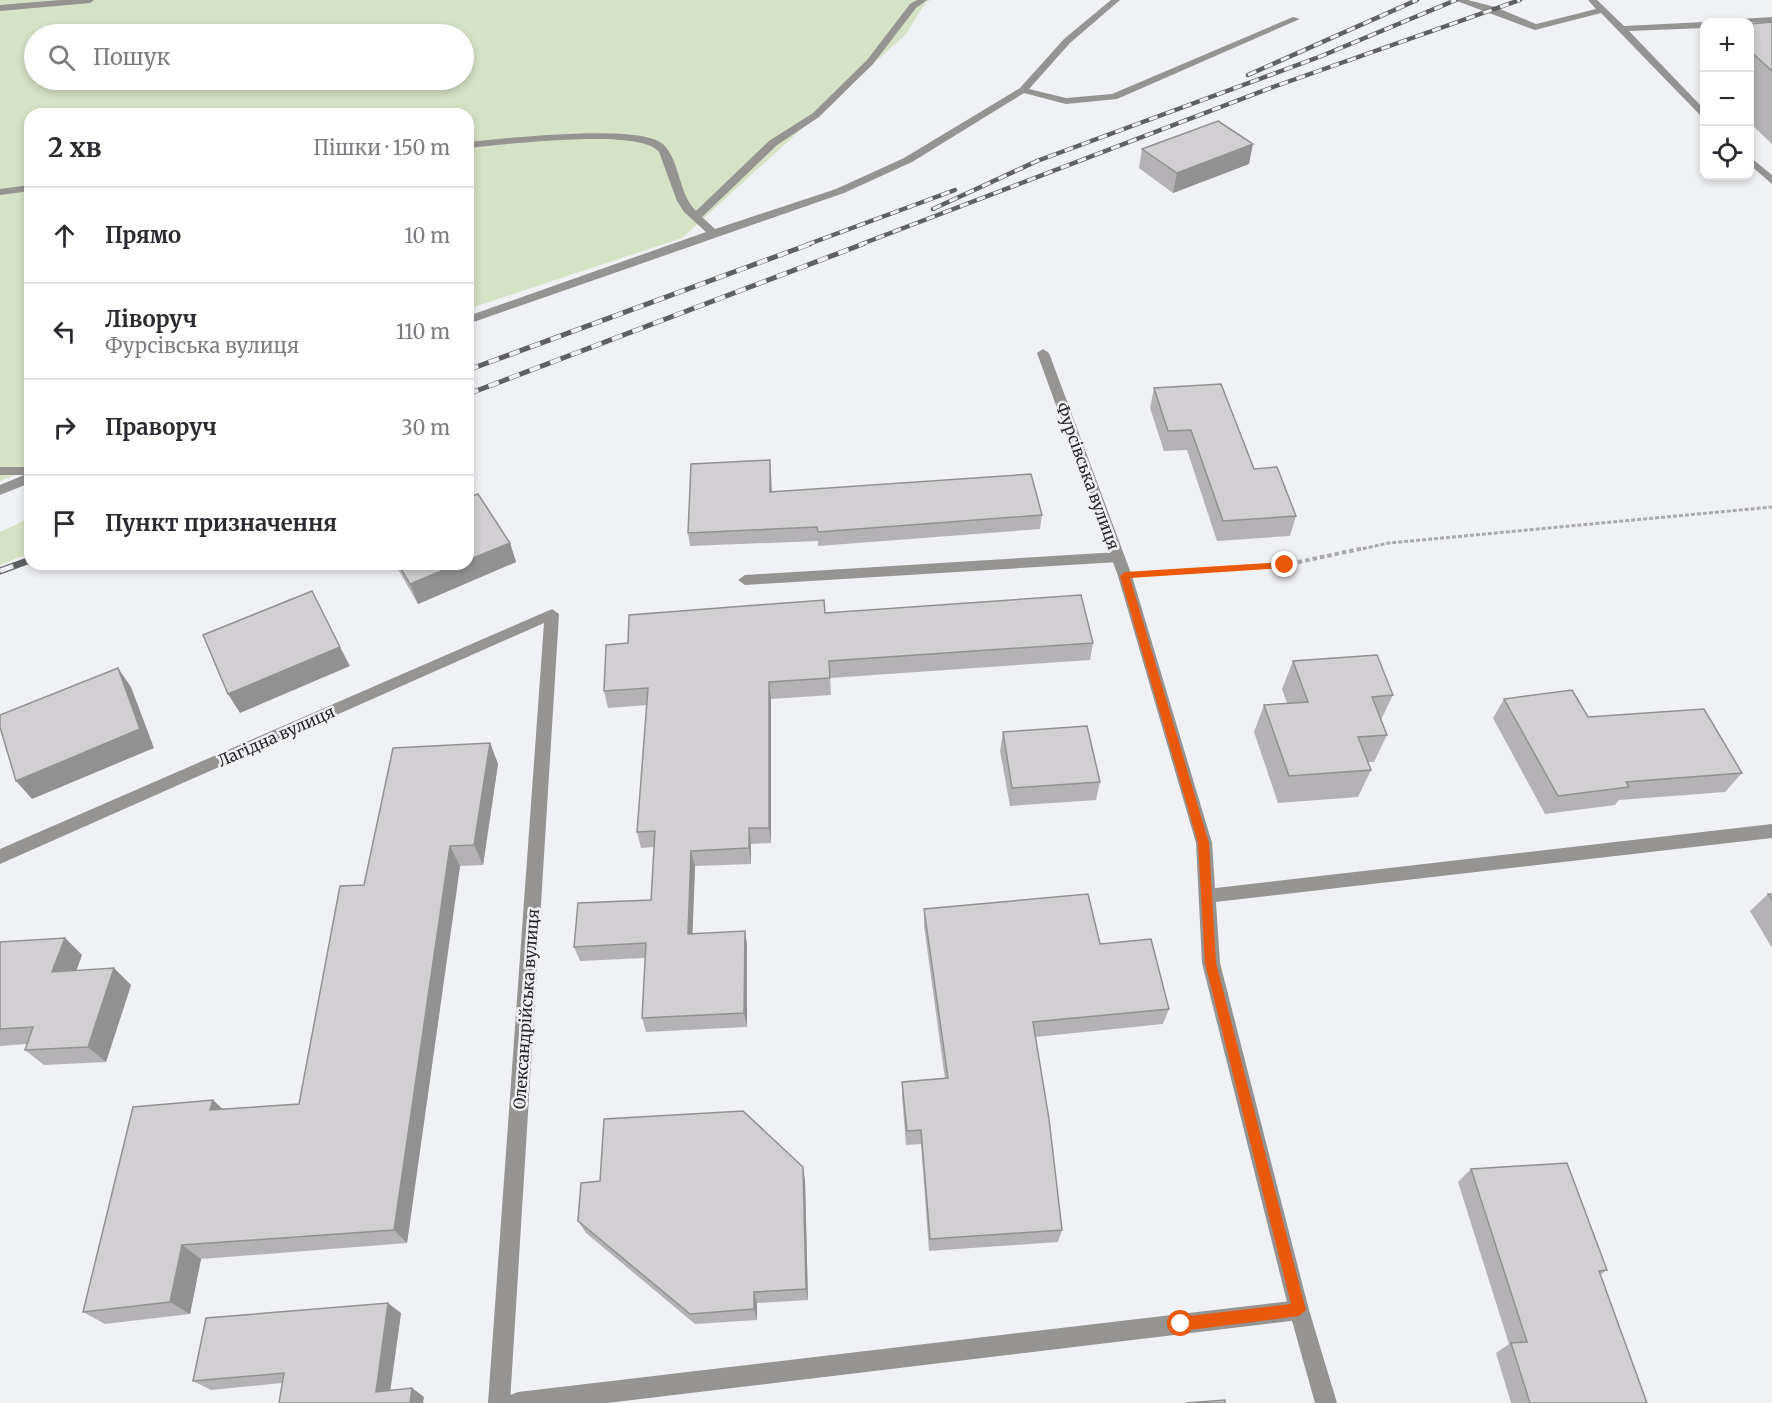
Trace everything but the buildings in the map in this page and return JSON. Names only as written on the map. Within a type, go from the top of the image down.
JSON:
[{"type":"street","points":[[0,8],[90,0]]},
{"type":"street","points":[[696,217],[773,143],[816,115],[870,62],[913,6],[923,0]]},
{"type":"street","points":[[474,318],[713,233],[840,191],[898,165],[992,111],[1023,90],[1067,41],[1116,0]]},
{"type":"street","points":[[1458,0],[1492,9],[1535,27],[1602,10]]},
{"type":"street","points":[[1592,0],[1700,110]]},
{"type":"street","points":[[1023,90],[1066,101],[1114,98],[1296,19]]},
{"type":"street","points":[[1754,21],[1772,20]]},
{"type":"street","points":[[1622,29],[1700,25]]},
{"type":"street","points":[[474,146],[605,136],[649,138],[660,146],[685,209],[713,233]]},
{"type":"street","points":[[1754,165],[1772,181]]},
{"type":"street","points":[[0,192],[24,189]]},
{"type":"street","name":"Фурсівська вулиця","points":[[1043,353],[1125,576],[1204,843],[1211,963],[1299,1310],[1326,1403]]},
{"type":"street","points":[[0,471],[24,471]]},
{"type":"street","points":[[0,490],[24,480]]},
{"type":"street","points":[[745,580],[1118,557]]},
{"type":"street","name":"Лагідна вулиця","points":[[0,857],[552,614]]},
{"type":"street","name":"Олександрійська вулиця","points":[[499,1403],[552,614]]},
{"type":"street","points":[[1207,896],[1772,831]]},
{"type":"street","points":[[518,1403],[1299,1310]]},
{"type":"path","points":[[1125,576],[1285,565],[1389,543],[1772,507]]},
{"type":"green space","points":[[0,0],[931,0],[926,2],[906,34],[682,238],[474,307],[474,108],[24,108],[24,471],[0,481]]},
{"type":"green space","points":[[24,521],[24,555],[0,565],[0,532]]},
{"type":"railway","points":[[1248,75],[1417,0]]},
{"type":"railway","points":[[933,209],[1037,161],[1319,57],[1456,0]]},
{"type":"railway","points":[[859,245],[1273,87],[1520,0]]},
{"type":"railway","points":[[806,245],[955,190]]},
{"type":"railway","points":[[474,368],[810,244]]},
{"type":"railway","points":[[474,392],[863,244]]},
{"type":"railway","points":[[0,571],[24,562]]},
{"type":"route","points":[[1181,1324],[1299,1310],[1211,963],[1204,843],[1125,576],[1285,565]]}]
